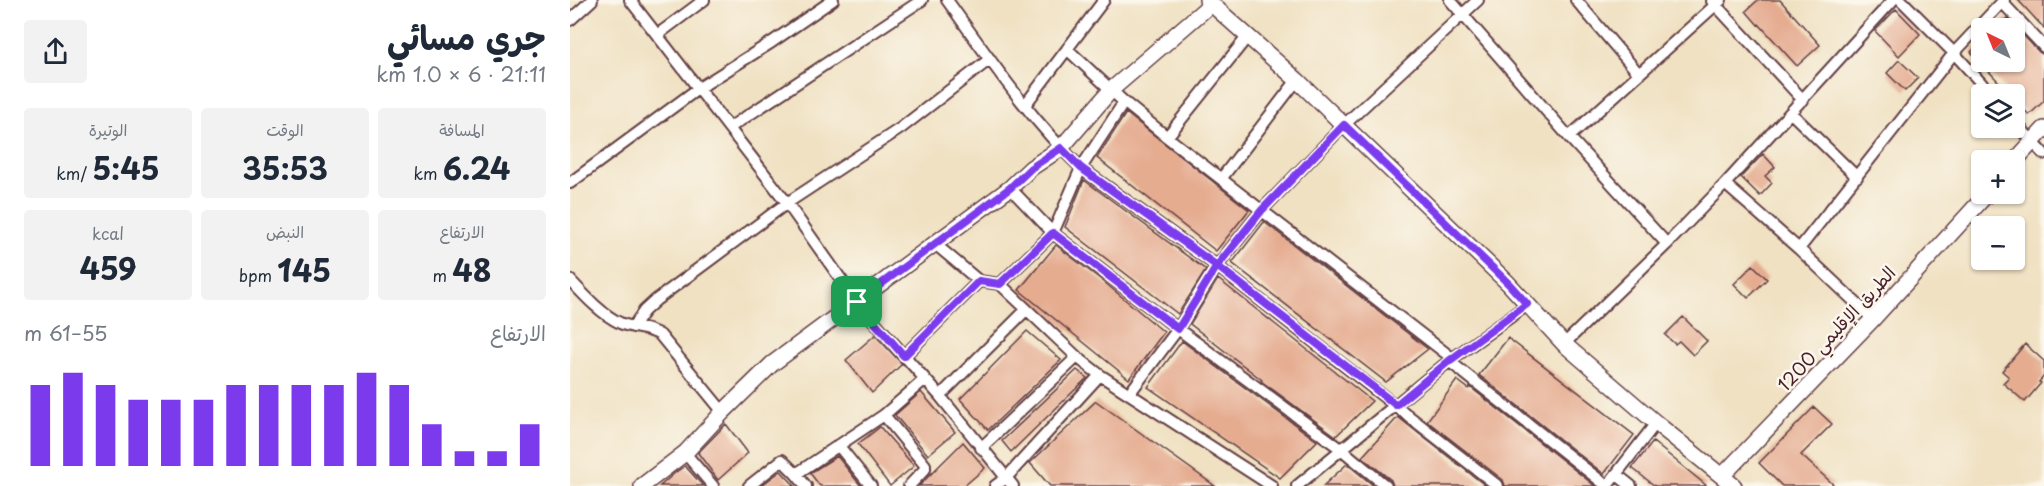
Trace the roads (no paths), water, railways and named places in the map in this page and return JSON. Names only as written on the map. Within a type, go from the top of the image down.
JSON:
[{"type":"street","points":[[570,20],[592,0]]},
{"type":"street","points":[[630,0],[787,203],[857,302],[940,396],[1009,482]]},
{"type":"street","points":[[657,35],[704,0]]},
{"type":"street","points":[[570,183],[699,88],[833,0]]},
{"type":"street","points":[[729,128],[921,0]]},
{"type":"street","points":[[947,0],[1025,105],[1081,168],[1217,266],[1498,486]]},
{"type":"street","points":[[1025,105],[1104,0]]},
{"type":"street","points":[[1450,0],[1569,137],[1667,244]]},
{"type":"street","points":[[1129,394],[1178,329],[1217,266],[1262,210],[1344,125],[1478,0]]},
{"type":"street","points":[[1576,0],[1639,74]]},
{"type":"street","points":[[1564,344],[1725,184],[1893,0]]},
{"type":"street","points":[[1901,0],[1982,84]]},
{"type":"street","points":[[642,486],[685,453],[772,364],[1010,188],[1031,168],[1061,148],[1111,90],[1211,1],[1297,80],[1508,283],[1564,344],[1728,481]]},
{"type":"street","points":[[1799,249],[1954,53],[2003,1],[2044,47]]},
{"type":"street","points":[[1569,137],[1716,2],[1803,100]]},
{"type":"street","points":[[1167,137],[1248,36]]},
{"type":"street","points":[[1067,49],[1124,102],[1167,137],[1451,359],[1607,486],[1656,423]]},
{"type":"street","points":[[633,327],[644,311],[656,300],[732,246],[787,203],[901,128],[990,59]]},
{"type":"street","points":[[1221,179],[1297,80]]},
{"type":"street","points":[[1000,284],[1053,233],[1081,168],[1124,102]]},
{"type":"street","points":[[1791,113],[1857,177]]},
{"type":"street","points":[[2025,150],[2044,129]]},
{"type":"street","points":[[2025,133],[2044,154]]},
{"type":"street","points":[[1725,184],[1799,249],[1873,319]]},
{"type":"street","points":[[1010,188],[1053,233],[1178,329],[1341,449],[1386,486]]},
{"type":"street","name":"الطريق الإقليمي 1200","points":[[1728,481],[1977,204]]},
{"type":"street","points":[[935,244],[979,281],[1000,284],[1077,357],[1100,375],[1272,486]]},
{"type":"street","points":[[570,280],[610,317],[633,327],[651,330],[660,336],[723,412]]},
{"type":"street","points":[[904,356],[979,281]]},
{"type":"street","points":[[1297,486],[1451,359],[1527,304]]},
{"type":"street","points":[[940,396],[1026,310]]},
{"type":"street","points":[[981,448],[1077,357]]},
{"type":"street","points":[[995,486],[1009,482],[1100,375]]},
{"type":"street","points":[[796,474],[884,415],[924,380]]},
{"type":"street","points":[[884,415],[925,465],[926,469],[909,486]]},
{"type":"street","points":[[838,445],[871,486]]},
{"type":"street","points":[[685,453],[713,486]]},
{"type":"street","points":[[749,486],[782,460],[806,486]]},
{"type":"street","points":[[1616,474],[1631,486]]}]
